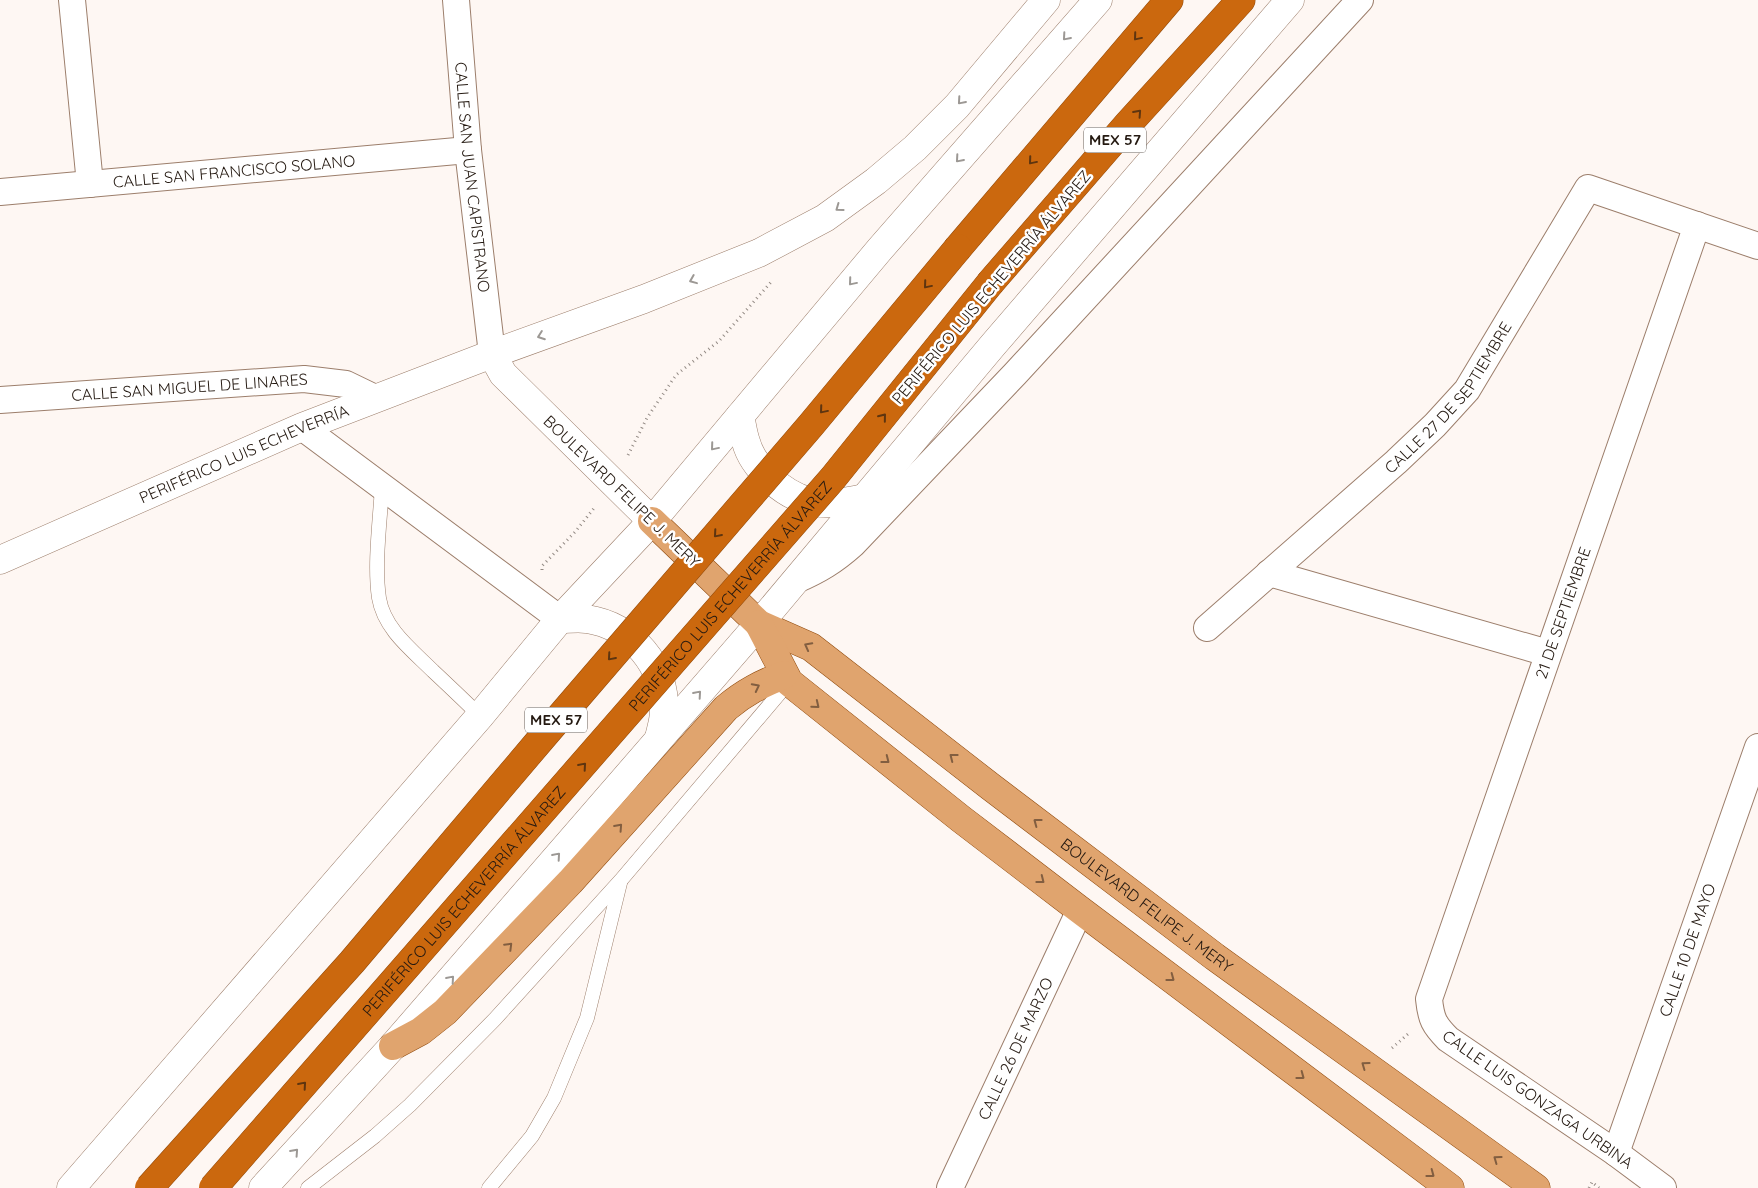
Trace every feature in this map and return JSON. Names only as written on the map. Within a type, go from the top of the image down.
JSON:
[{"type":"highway","name":"MEX 57","points":[[149,1188],[358,954],[804,432],[1169,0]]},
{"type":"highway","name":"PERIFÉRICO LUIS ECHEVERRÍA ÁLVAREZ","points":[[214,1188],[833,478],[991,282],[1128,124],[1241,0]]},
{"type":"main road","points":[[1021,88],[992,64],[1046,0]]},
{"type":"main road","points":[[71,1188],[480,716],[560,619],[652,521],[880,249],[1098,0]]},
{"type":"main road","points":[[262,1188],[393,1046],[759,624],[993,345],[1290,0]]},
{"type":"main road","name":"PERIFÉRICO LUIS ECHEVERRÍA","points":[[0,560],[302,427],[492,354],[644,299],[750,257],[825,218],[876,181],[915,148],[957,106],[992,64]]},
{"type":"main road","name":"BOULEVARD FELIPE J. MERY","points":[[492,354],[503,374],[759,624],[786,679],[961,819],[1450,1188]]},
{"type":"main road","points":[[740,416],[746,444],[760,469],[782,488],[808,501],[837,504],[865,498]]},
{"type":"main road","points":[[560,619],[587,619],[612,626],[635,640],[652,661],[662,686],[664,712],[660,738]]},
{"type":"main road","name":"BOULEVARD FELIPE J. MERY","points":[[759,624],[811,647],[1215,957],[1536,1188]]},
{"type":"main road","points":[[393,1046],[421,1031],[445,1012],[570,882],[726,708],[742,694],[758,685],[786,679]]},
{"type":"street","points":[[72,0],[90,184]]},
{"type":"street","name":"CALLE SAN JUAN CAPISTRANO","points":[[456,0],[468,150],[492,354]]},
{"type":"street","points":[[796,580],[820,570],[852,544],[1015,374],[1360,0]]},
{"type":"street","name":"CALLE SAN FRANCISCO SOLANO","points":[[0,192],[468,150]]},
{"type":"street","name":"CALLE 27 DE SEPTIEMBRE","points":[[1207,628],[1396,462],[1435,425],[1467,390],[1588,188],[1696,225]]},
{"type":"street","points":[[1696,225],[1758,246]]},
{"type":"street","name":"21 DE SEPTIEMBRE","points":[[1430,1007],[1548,653],[1696,225]]},
{"type":"street","name":"CALLE SAN MIGUEL DE LINARES","points":[[0,400],[304,379],[346,384],[375,398]]},
{"type":"street","points":[[302,427],[560,619]]},
{"type":"street","points":[[1268,573],[1548,653]]},
{"type":"street","name":"CALLE 10 DE MAYO","points":[[1616,1152],[1758,747]]},
{"type":"street","name":"CALLE 26 DE MARZO","points":[[950,1188],[1080,910]]},
{"type":"street","name":"CALLE LUIS GONZAGA URBINA","points":[[1430,1007],[1437,1028],[1448,1038],[1616,1152],[1663,1188]]},
{"type":"lane","points":[[382,487],[377,578],[379,600],[384,614],[404,644],[480,716]]},
{"type":"lane","points":[[308,1188],[375,1136],[410,1105],[494,1019],[621,880],[786,679]]},
{"type":"lane","points":[[489,1188],[532,1136],[554,1098],[587,1018],[621,880]]},
{"type":"path","points":[[1368,1067],[1430,1007]]},
{"type":"path","points":[[1589,1188],[1592,1182],[1599,1188]]}]
